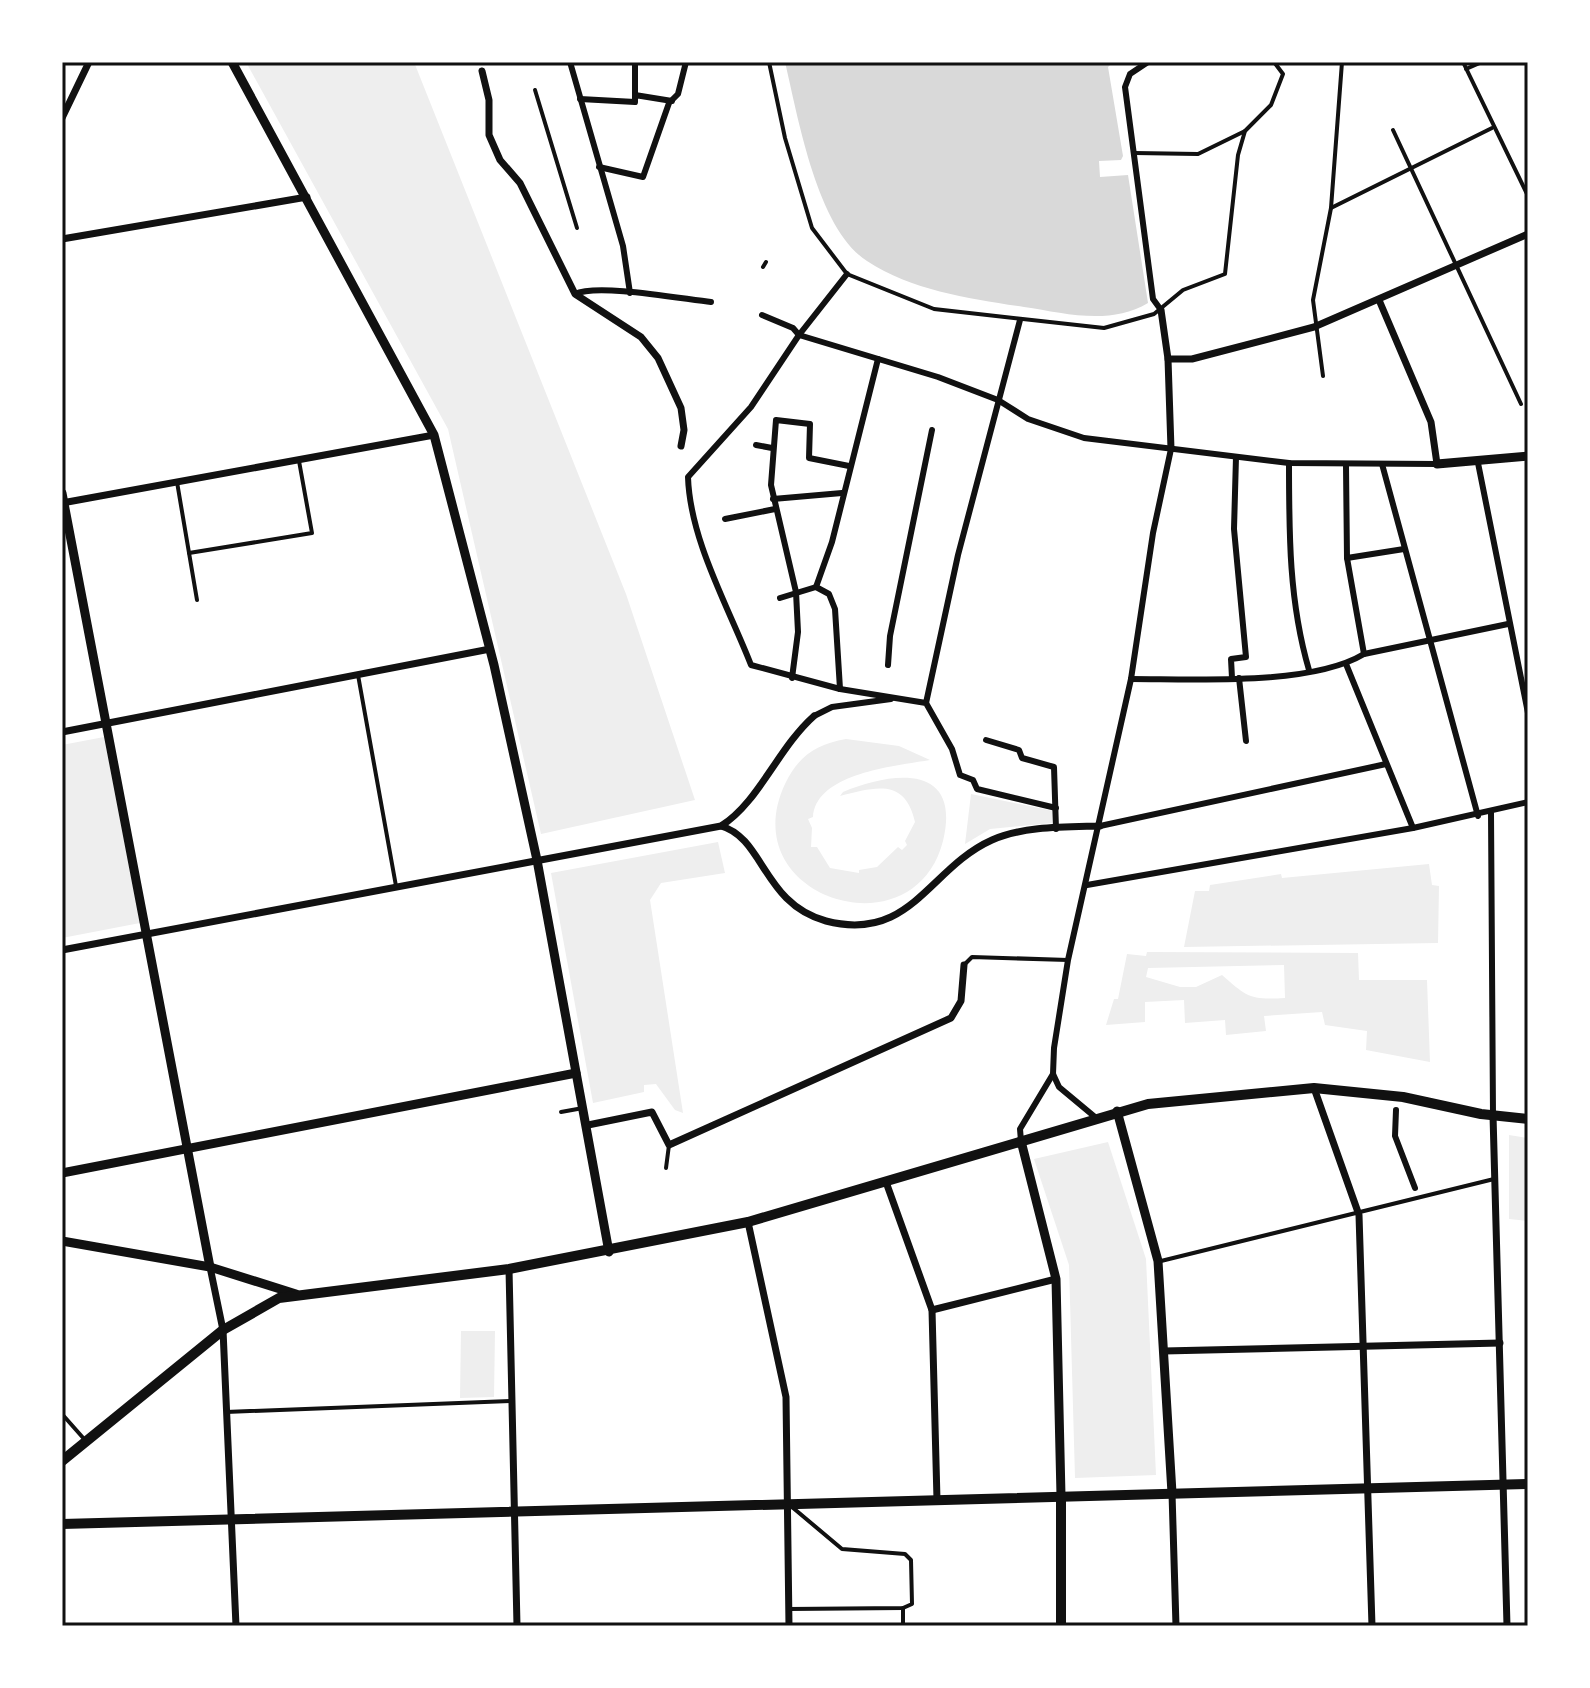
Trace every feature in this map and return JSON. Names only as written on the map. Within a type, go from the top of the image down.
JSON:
[{"type":"main road","points":[[62,1461],[223,1330],[279,1298],[296,1294],[509,1269],[609,1252],[748,1222],[1095,1117],[1148,1104],[1314,1088],[1403,1097],[1528,1119]]},
{"type":"main road","points":[[62,1524],[230,1522],[1528,1484]]},
{"type":"main road","points":[[1061,1496],[1061,1626]]},
{"type":"street","points":[[62,118],[89,62]]},
{"type":"street","points":[[232,62],[434,435],[490,649],[537,860],[609,1252]]},
{"type":"street","points":[[570,62],[623,246],[630,293]]},
{"type":"street","points":[[580,99],[635,102],[635,62]]},
{"type":"street","points":[[599,167],[643,177],[686,62]]},
{"type":"street","points":[[1061,1496],[1056,1279],[1020,1129],[1053,1074],[1068,960],[1131,679],[1153,533],[1171,449],[1168,359],[1161,310],[1153,299],[1125,87],[1130,74],[1148,62]]},
{"type":"street","points":[[482,71],[489,100],[489,135],[500,160],[520,183],[575,294],[641,337],[658,358],[681,408],[681,446]]},
{"type":"street","points":[[635,95],[672,101]]},
{"type":"street","points":[[62,239],[307,197]]},
{"type":"street","points":[[1168,359],[1192,359],[1314,327],[1528,234]]},
{"type":"street","points":[[847,274],[799,335],[751,407],[688,477],[689,494],[705,547],[751,665],[840,689],[926,703]]},
{"type":"street","points":[[575,294],[585,289],[711,302]]},
{"type":"street","points":[[1379,300],[1431,422],[1437,464]]},
{"type":"street","points":[[762,315],[793,328],[799,335],[998,400],[1028,419],[1084,438],[1289,463],[1346,466],[1478,463],[1528,456]]},
{"type":"street","points":[[1020,320],[926,703],[952,749],[960,775],[973,780],[977,789],[1056,808]]},
{"type":"street","points":[[816,587],[832,542],[878,359]]},
{"type":"street","points":[[792,678],[798,632],[796,592],[773,499],[772,448],[776,420],[810,424],[809,458],[849,466]]},
{"type":"street","points":[[888,665],[890,636],[932,430]]},
{"type":"street","points":[[236,1626],[223,1330],[62,499],[177,482],[434,435]]},
{"type":"street","points":[[756,445],[772,448]]},
{"type":"street","points":[[1236,457],[1234,529],[1246,657],[1231,659],[1246,741]]},
{"type":"street","points":[[1289,463],[1289,557],[1297,629],[1309,670]]},
{"type":"street","points":[[1478,463],[1528,713]]},
{"type":"street","points":[[1382,464],[1478,816]]},
{"type":"street","points":[[1346,466],[1347,558],[1364,654]]},
{"type":"street","points":[[773,499],[842,493]]},
{"type":"street","points":[[725,519],[775,509]]},
{"type":"street","points":[[1347,558],[1404,549]]},
{"type":"street","points":[[780,598],[816,587],[829,594],[835,609],[840,689]]},
{"type":"street","points":[[1131,679],[1235,678],[1309,670],[1346,664],[1364,654],[1508,624]]},
{"type":"street","points":[[62,732],[490,649]]},
{"type":"street","points":[[1346,664],[1413,828]]},
{"type":"street","points":[[62,950],[721,826],[739,813],[794,733],[814,716],[847,704],[902,698]]},
{"type":"street","points":[[986,740],[1019,750],[1022,758],[1054,767],[1056,829]]},
{"type":"street","points":[[721,826],[743,837],[776,890],[789,902],[819,919],[853,924],[878,921],[910,908],[959,862],[994,839],[1100,826],[1386,764]]},
{"type":"street","points":[[1087,885],[1478,816],[1528,802]]},
{"type":"street","points":[[1491,813],[1493,1115],[1507,1626]]},
{"type":"street","points":[[588,1125],[652,1112],[669,1145],[951,1018],[961,1001],[964,965]]},
{"type":"street","points":[[62,1173],[576,1073]]},
{"type":"street","points":[[1053,1074],[1063,1093],[1095,1117]]},
{"type":"street","points":[[1314,1088],[1359,1215],[1372,1626]]},
{"type":"street","points":[[1396,1110],[1395,1136],[1415,1188]]},
{"type":"street","points":[[1117,1111],[1158,1261],[1172,1493],[1176,1626]]},
{"type":"street","points":[[886,1182],[932,1310],[937,1500]]},
{"type":"street","points":[[748,1222],[786,1397],[789,1626]]},
{"type":"street","points":[[62,1241],[210,1267],[296,1294]]},
{"type":"street","points":[[509,1269],[517,1626]]},
{"type":"street","points":[[932,1310],[1056,1279]]},
{"type":"street","points":[[1164,1351],[1500,1343]]},
{"type":"lane","points":[[769,62],[785,138],[812,228],[847,274],[934,309],[1104,328],[1161,310],[1183,290],[1221,276],[1229,267],[1238,155],[1245,131]]},
{"type":"lane","points":[[1132,153],[1198,154],[1245,131],[1271,105],[1283,74],[1274,62]]},
{"type":"lane","points":[[1323,376],[1314,327],[1313,300],[1331,208],[1342,62]]},
{"type":"lane","points":[[1463,62],[1492,128],[1528,196]]},
{"type":"lane","points":[[1466,69],[1482,62]]},
{"type":"lane","points":[[535,90],[577,228]]},
{"type":"lane","points":[[1331,208],[1492,128]]},
{"type":"lane","points":[[1393,130],[1521,404]]},
{"type":"lane","points":[[189,553],[312,533],[299,459]]},
{"type":"lane","points":[[177,482],[197,600]]},
{"type":"lane","points":[[358,675],[396,886]]},
{"type":"lane","points":[[964,965],[972,957],[1068,960]]},
{"type":"lane","points":[[561,1112],[584,1108]]},
{"type":"lane","points":[[666,1168],[669,1145]]},
{"type":"lane","points":[[1158,1261],[1359,1215],[1496,1179]]},
{"type":"lane","points":[[226,1412],[512,1401]]},
{"type":"lane","points":[[62,1414],[86,1442]]},
{"type":"lane","points":[[789,1504],[828,1541],[842,1549],[905,1554],[911,1560],[912,1604],[903,1608],[789,1609]]},
{"type":"lane","points":[[903,1608],[903,1626]]},
{"type":"shaded area","points":[[246,62],[414,62],[626,594],[695,800],[541,834],[448,429]]},
{"type":"shaded area","points":[[785,62],[1113,62],[1108,67],[1123,156],[1121,160],[1099,161],[1100,177],[1128,175],[1148,303],[1133,310],[1102,316],[1055,312],[984,301],[923,287],[867,261],[850,246],[823,198],[803,141]]},
{"type":"shaded area","points":[[104,737],[140,923],[62,938],[62,745]]},
{"type":"shaded area","points":[[846,739],[899,746],[930,760],[878,769],[842,781],[817,802],[813,817],[808,819],[812,828],[811,847],[817,847],[830,868],[859,873],[859,870],[877,867],[898,847],[902,850],[907,845],[905,841],[915,822],[904,798],[896,792],[877,789],[840,796],[843,792],[882,780],[901,778],[918,779],[932,786],[942,797],[946,815],[943,841],[926,876],[899,896],[866,903],[833,898],[804,882],[783,857],[775,824],[790,774],[802,759],[817,748]]},
{"type":"shaded area","points":[[971,794],[1053,811],[1052,823],[990,829],[965,844]]},
{"type":"shaded area","points":[[718,842],[725,873],[661,883],[650,900],[683,1113],[675,1110],[656,1084],[644,1085],[644,1092],[593,1103],[551,873]]},
{"type":"shaded area","points":[[1429,864],[1432,885],[1439,886],[1438,943],[1184,947],[1195,891],[1209,891],[1210,885],[1281,874],[1282,878]]},
{"type":"shaded area","points":[[1147,952],[1358,953],[1359,980],[1427,980],[1430,1062],[1366,1050],[1367,1031],[1325,1025],[1322,1012],[1264,1016],[1266,1031],[1226,1035],[1225,1020],[1185,1023],[1184,1000],[1145,1002],[1145,1022],[1106,1025],[1114,999],[1118,999],[1127,954],[1146,956]],"holes":[[[1284,965],[1285,998],[1250,996],[1222,975],[1196,987],[1180,987],[1146,977],[1148,968]]]},
{"type":"shaded area","points":[[1509,1135],[1528,1138],[1528,1221],[1509,1219]]},
{"type":"shaded area","points":[[1108,1142],[1146,1259],[1156,1475],[1075,1478],[1069,1265],[1034,1159]]},
{"type":"shaded area","points":[[461,1331],[495,1331],[494,1397],[460,1398]]}]
